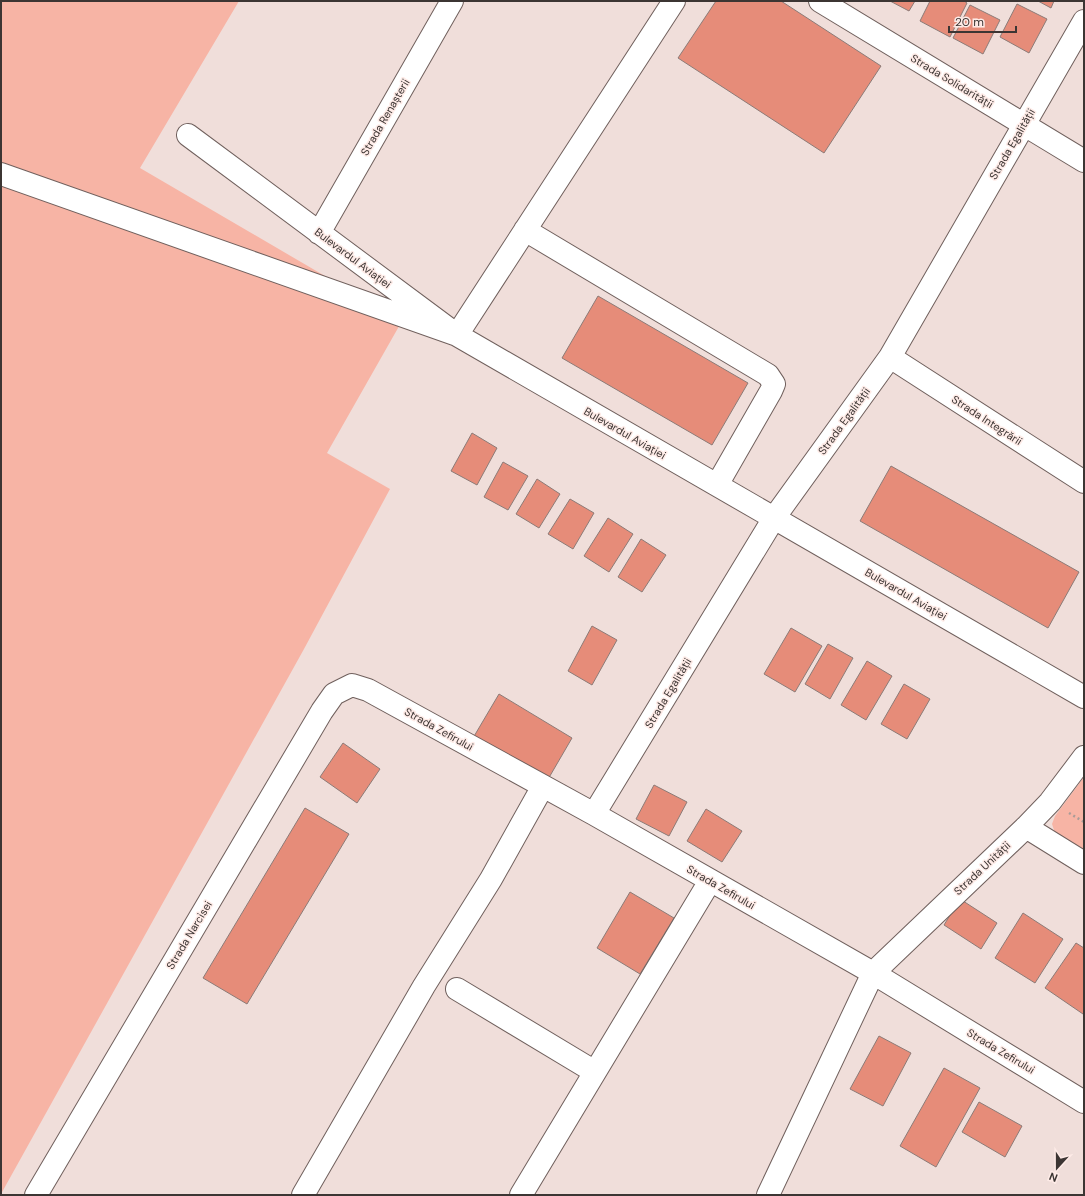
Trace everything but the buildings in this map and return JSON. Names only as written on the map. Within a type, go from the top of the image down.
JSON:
[{"type":"street","name":"Strada Renașterii","points":[[319,233],[452,1]]},
{"type":"street","points":[[1,174],[457,335],[674,1]]},
{"type":"street","name":"Strada Solidarității","points":[[820,1],[1084,161]]},
{"type":"street","name":"Strada Egalității","points":[[594,814],[774,518],[890,357],[1023,124],[1084,21]]},
{"type":"street","name":"Bulevardul Aviației","points":[[188,135],[457,335],[1084,697]]},
{"type":"street","points":[[525,230],[768,376],[774,384],[771,391],[717,485]]},
{"type":"street","name":"Strada Integrării","points":[[890,357],[1084,482]]},
{"type":"street","name":"Strada Zefirului","points":[[352,686],[368,690],[594,814],[873,973],[1084,1102]]},
{"type":"street","name":"Strada Narcisei","points":[[36,1195],[322,711],[334,694],[352,686]]},
{"type":"street","name":"Strada Unității","points":[[873,973],[1026,827],[1050,802],[1084,757]]},
{"type":"street","points":[[303,1195],[424,986],[491,879],[543,786]]},
{"type":"street","points":[[1026,827],[1084,863]]},
{"type":"street","points":[[521,1195],[710,881]]},
{"type":"street","points":[[768,1195],[873,973]]},
{"type":"street","points":[[457,989],[595,1072]]},
{"type":"shaded area","points":[[1,1],[239,1],[140,168],[402,321],[327,453],[390,489],[304,649],[1,1194]]},
{"type":"shaded area","points":[[1084,777],[1084,853],[1055,833],[1052,824],[1055,816]]}]
